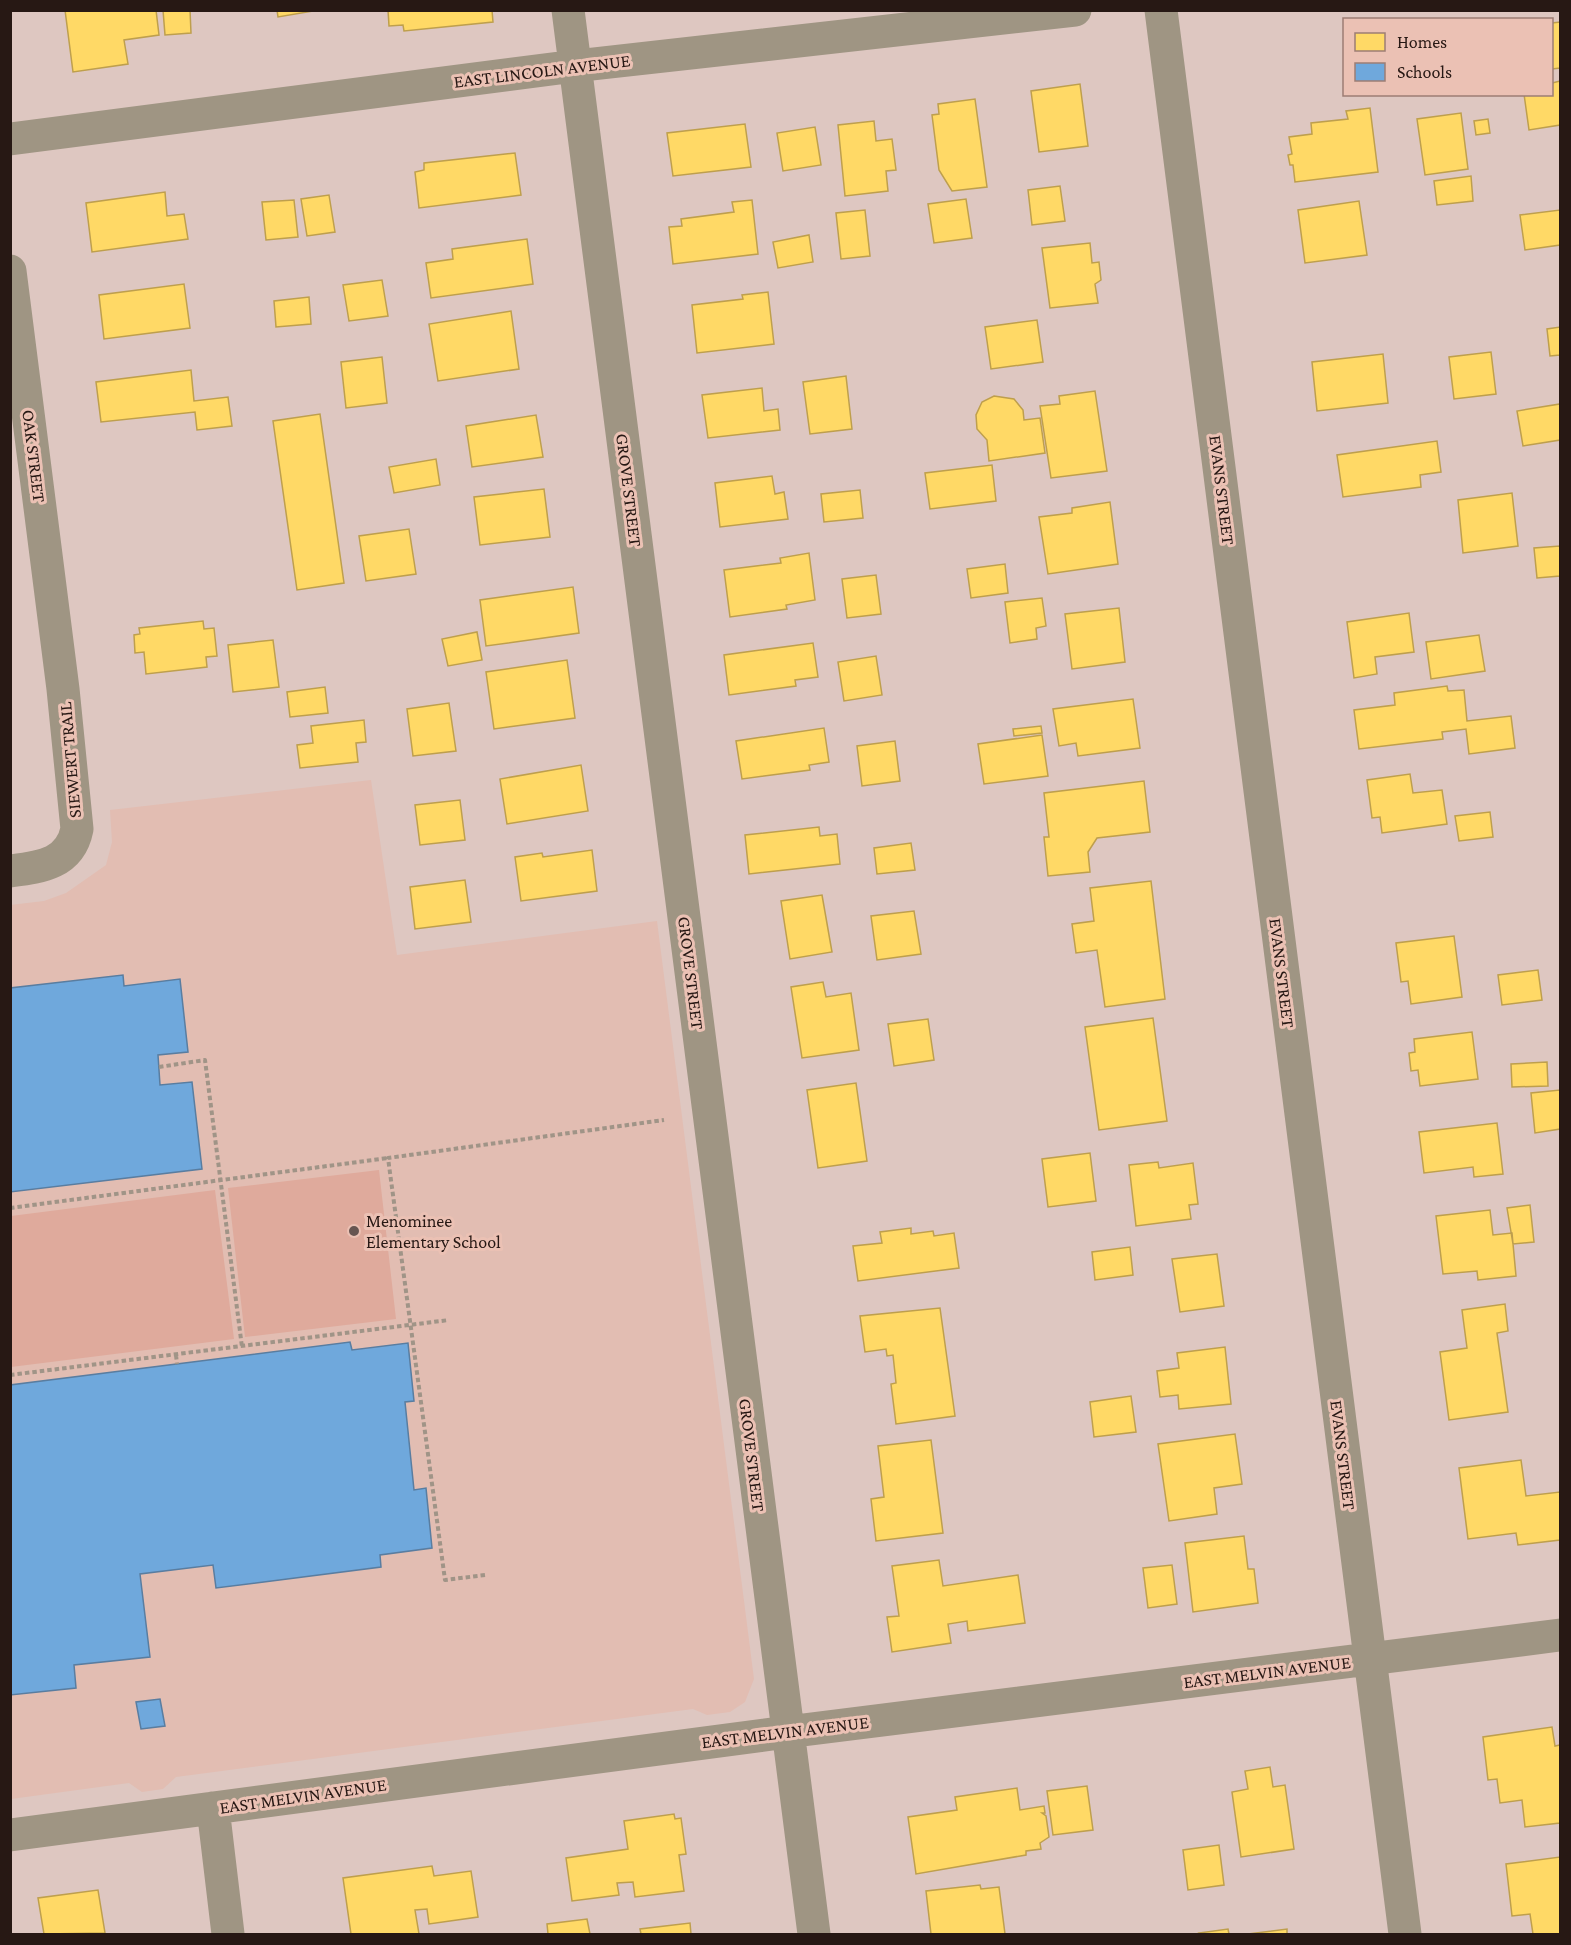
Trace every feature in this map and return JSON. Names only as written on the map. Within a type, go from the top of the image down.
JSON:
[{"type":"street","name":"GROVE STREET","points":[[568,10],[814,1935]]},
{"type":"street","name":"EAST LINCOLN AVENUE","points":[[10,139],[575,66],[1075,10]]},
{"type":"street","name":"EVANS STREET","points":[[1161,10],[1405,1935]]},
{"type":"street","name":"OAK STREET","points":[[10,271],[52,605]]},
{"type":"street","name":"SIEWERT TRAIL","points":[[16,870],[39,868],[57,861],[70,848],[77,829],[52,605]]},
{"type":"street","name":"EAST MELVIN AVENUE","points":[[10,1835],[787,1732],[1560,1635]]},
{"type":"street","points":[[213,1808],[228,1935]]},
{"type":"path","points":[[159,1067],[205,1060],[242,1347]]},
{"type":"path","points":[[10,1208],[664,1120]]},
{"type":"path","points":[[388,1158],[445,1580],[485,1575]]},
{"type":"path","points":[[10,1375],[448,1320]]},
{"type":"path","points":[[176,1355],[177,1364]]},
{"type":"shaded area","name":"Menominee Elementary School","points":[[371,780],[397,955],[657,921],[754,1679],[745,1702],[730,1712],[707,1715],[693,1709],[176,1777],[163,1789],[142,1792],[129,1783],[11,1799],[10,905],[44,901],[66,893],[106,865],[112,842],[110,810]]},
{"type":"shaded area","points":[[379,1170],[396,1319],[245,1337],[228,1188]]},
{"type":"shaded area","points":[[215,1190],[234,1339],[11,1367],[11,1216]]},
{"type":"building: Homes","points":[[65,10],[156,10],[159,35],[124,40],[128,64],[73,72]]},
{"type":"building: Homes","points":[[163,10],[190,10],[191,33],[165,35]]},
{"type":"building: Homes","points":[[277,10],[312,10],[313,11],[278,17]]},
{"type":"building: Homes","points":[[388,10],[492,10],[493,22],[404,31],[403,25],[389,26]]},
{"type":"building: Homes","points":[[1560,22],[1560,68],[1553,69],[1553,23]]},
{"type":"building: Homes","points":[[1560,81],[1560,125],[1529,130],[1524,96],[1553,96],[1553,83]]},
{"type":"building: Homes","points":[[1080,84],[1088,146],[1039,152],[1031,91]]},
{"type":"building: Homes","points":[[975,99],[987,187],[952,191],[939,170],[932,115],[939,114],[938,104]]},
{"type":"building: Homes","points":[[1370,108],[1378,172],[1295,182],[1293,165],[1290,165],[1288,155],[1292,154],[1289,137],[1312,134],[1311,123],[1348,119],[1346,111]]},
{"type":"building: Homes","points":[[1461,113],[1468,169],[1425,175],[1417,119]]},
{"type":"building: Homes","points":[[1488,119],[1490,133],[1476,135],[1474,121]]},
{"type":"building: Homes","points":[[874,121],[876,141],[892,139],[896,170],[886,171],[888,191],[845,196],[838,125]]},
{"type":"building: Homes","points":[[745,124],[751,167],[673,176],[667,133]]},
{"type":"building: Homes","points":[[815,127],[821,165],[783,171],[777,133]]},
{"type":"building: Homes","points":[[515,153],[521,195],[419,208],[415,172],[424,170],[424,163]]},
{"type":"building: Homes","points":[[1471,176],[1473,201],[1437,205],[1434,181]]},
{"type":"building: Homes","points":[[1060,186],[1065,221],[1032,225],[1028,190]]},
{"type":"building: Homes","points":[[165,192],[167,216],[184,214],[188,239],[92,252],[86,203]]},
{"type":"building: Homes","points":[[329,195],[335,232],[307,236],[301,199]]},
{"type":"building: Homes","points":[[966,199],[972,238],[934,243],[928,204]]},
{"type":"building: Homes","points":[[294,200],[298,237],[266,240],[262,202]]},
{"type":"building: Homes","points":[[752,200],[758,254],[673,264],[669,227],[682,226],[681,219],[734,212],[732,202]]},
{"type":"building: Homes","points":[[1359,201],[1367,255],[1305,263],[1298,210]]},
{"type":"building: Homes","points":[[865,210],[870,256],[841,259],[836,213]]},
{"type":"building: Homes","points":[[1560,210],[1560,245],[1525,250],[1520,215]]},
{"type":"building: Homes","points":[[809,235],[813,262],[778,268],[773,242]]},
{"type":"building: Homes","points":[[527,239],[533,284],[431,298],[426,263],[453,259],[452,249]]},
{"type":"building: Homes","points":[[1090,243],[1092,263],[1099,262],[1101,280],[1095,284],[1098,303],[1050,308],[1042,248]]},
{"type":"building: Homes","points":[[382,280],[388,316],[349,321],[343,285]]},
{"type":"building: Homes","points":[[184,284],[190,328],[104,339],[99,295]]},
{"type":"building: Homes","points":[[768,292],[774,344],[697,353],[692,305],[743,299],[742,295]]},
{"type":"building: Homes","points":[[309,297],[311,324],[276,327],[274,301]]},
{"type":"building: Homes","points":[[511,311],[519,369],[438,381],[429,324]]},
{"type":"building: Homes","points":[[1037,320],[1043,362],[991,369],[985,327]]},
{"type":"building: Homes","points":[[1560,327],[1560,355],[1550,356],[1547,329]]},
{"type":"building: Homes","points":[[1491,352],[1496,394],[1454,399],[1449,357]]},
{"type":"building: Homes","points":[[1383,354],[1388,403],[1317,411],[1312,362]]},
{"type":"building: Homes","points":[[382,357],[387,403],[346,408],[341,362]]},
{"type":"building: Homes","points":[[191,370],[194,401],[228,397],[232,426],[197,430],[195,412],[101,422],[96,382]]},
{"type":"building: Homes","points":[[846,376],[852,429],[810,434],[803,382]]},
{"type":"building: Homes","points":[[762,388],[764,411],[778,409],[780,430],[708,438],[702,395]]},
{"type":"building: Homes","points":[[1095,391],[1107,471],[1051,478],[1040,406],[1060,404],[1059,396]]},
{"type":"building: Homes","points":[[994,396],[1014,399],[1023,410],[1024,420],[1040,418],[1045,453],[989,461],[987,440],[977,429],[976,415],[982,402]]},
{"type":"building: Homes","points":[[1560,404],[1560,440],[1523,446],[1517,411]]},
{"type":"building: Homes","points":[[320,414],[344,583],[297,590],[273,421]]},
{"type":"building: Homes","points":[[536,415],[543,457],[472,467],[466,426]]},
{"type":"building: Homes","points":[[1437,441],[1441,472],[1420,475],[1421,487],[1343,497],[1337,455]]},
{"type":"building: Homes","points":[[436,459],[440,485],[394,493],[389,467]]},
{"type":"building: Homes","points":[[992,465],[996,501],[930,509],[925,473]]},
{"type":"building: Homes","points":[[772,476],[775,494],[784,492],[788,519],[720,527],[715,483]]},
{"type":"building: Homes","points":[[544,489],[550,537],[480,545],[474,497]]},
{"type":"building: Homes","points":[[860,490],[863,518],[824,522],[821,494]]},
{"type":"building: Homes","points":[[1512,493],[1518,546],[1463,553],[1458,500]]},
{"type":"building: Homes","points":[[1110,502],[1118,564],[1048,574],[1039,517],[1072,513],[1072,508]]},
{"type":"building: Homes","points":[[409,529],[416,574],[366,581],[359,536]]},
{"type":"building: Homes","points":[[1560,546],[1560,576],[1537,578],[1534,548]]},
{"type":"building: Homes","points":[[809,553],[815,600],[786,605],[787,609],[730,617],[724,570],[781,563],[780,558]]},
{"type":"building: Homes","points":[[1005,564],[1008,593],[971,598],[967,569]]},
{"type":"building: Homes","points":[[876,575],[881,614],[847,618],[842,579]]},
{"type":"building: Homes","points":[[573,587],[579,633],[486,646],[480,600]]},
{"type":"building: Homes","points":[[1042,598],[1046,626],[1036,628],[1037,639],[1010,643],[1005,602]]},
{"type":"building: Homes","points":[[1119,608],[1125,662],[1072,669],[1065,614]]},
{"type":"building: Homes","points":[[1409,613],[1414,652],[1375,657],[1377,674],[1354,678],[1347,622]]},
{"type":"building: Homes","points":[[203,621],[204,629],[214,628],[217,656],[206,657],[207,667],[146,674],[144,652],[135,653],[134,635],[140,634],[139,628]]},
{"type":"building: Homes","points":[[477,632],[482,660],[448,666],[442,639]]},
{"type":"building: Homes","points":[[1479,635],[1485,671],[1431,679],[1426,642]]},
{"type":"building: Homes","points":[[273,640],[279,687],[233,692],[228,645]]},
{"type":"building: Homes","points":[[813,643],[818,677],[795,680],[796,686],[729,695],[724,655]]},
{"type":"building: Homes","points":[[876,656],[882,695],[844,701],[838,662]]},
{"type":"building: Homes","points":[[567,660],[575,718],[494,729],[486,672]]},
{"type":"building: Homes","points":[[1447,686],[1448,691],[1464,690],[1467,721],[1511,716],[1515,748],[1469,754],[1466,729],[1442,732],[1443,739],[1359,749],[1354,710],[1395,705],[1394,693]]},
{"type":"building: Homes","points":[[325,687],[328,713],[290,717],[287,692]]},
{"type":"building: Homes","points":[[1133,699],[1140,748],[1078,756],[1076,743],[1059,746],[1053,709]]},
{"type":"building: Homes","points":[[449,703],[456,751],[413,756],[407,709]]},
{"type":"building: Homes","points":[[364,720],[366,742],[356,743],[358,762],[300,768],[297,745],[313,743],[311,726]]},
{"type":"building: Homes","points":[[1041,726],[1042,733],[1014,736],[1013,729]]},
{"type":"building: Homes","points":[[824,728],[829,762],[809,765],[810,770],[742,779],[736,741]]},
{"type":"building: Homes","points":[[1042,735],[1048,776],[984,784],[978,744]]},
{"type":"building: Homes","points":[[895,741],[900,781],[862,786],[857,746]]},
{"type":"building: Homes","points":[[581,765],[588,811],[507,824],[500,779]]},
{"type":"building: Homes","points":[[1410,774],[1413,793],[1442,790],[1447,824],[1382,833],[1380,817],[1372,818],[1367,780]]},
{"type":"building: Homes","points":[[1144,781],[1150,832],[1097,838],[1088,852],[1090,872],[1048,876],[1044,837],[1049,837],[1044,793]]},
{"type":"building: Homes","points":[[460,800],[465,840],[420,845],[415,805]]},
{"type":"building: Homes","points":[[1490,812],[1493,837],[1459,841],[1455,816]]},
{"type":"building: Homes","points":[[819,827],[820,836],[837,834],[840,864],[749,874],[745,835]]},
{"type":"building: Homes","points":[[911,843],[915,870],[877,874],[874,848]]},
{"type":"building: Homes","points":[[592,850],[597,891],[521,901],[515,857],[542,853],[543,857]]},
{"type":"building: Homes","points":[[465,880],[471,922],[415,929],[410,887]]},
{"type":"building: Homes","points":[[1151,881],[1165,999],[1105,1007],[1097,950],[1076,953],[1072,924],[1094,921],[1090,888]]},
{"type":"building: Homes","points":[[822,895],[832,952],[790,959],[781,901]]},
{"type":"building: Homes","points":[[914,911],[921,954],[877,960],[871,916]]},
{"type":"building: Homes","points":[[1454,936],[1462,997],[1411,1004],[1408,981],[1401,982],[1396,943]]},
{"type":"building: Homes","points":[[1538,970],[1542,1000],[1502,1005],[1498,975]]},
{"type":"building: Homes","points":[[823,982],[826,997],[851,993],[859,1050],[802,1058],[791,987]]},
{"type":"building: Homes","points":[[1153,1018],[1167,1121],[1099,1130],[1085,1027]]},
{"type":"building: Homes","points":[[928,1019],[934,1060],[894,1066],[888,1024]]},
{"type":"building: Homes","points":[[1472,1032],[1478,1079],[1420,1086],[1418,1070],[1411,1071],[1409,1053],[1415,1052],[1414,1039]]},
{"type":"building: Homes","points":[[1547,1062],[1548,1086],[1512,1087],[1511,1064]]},
{"type":"building: Homes","points":[[856,1083],[867,1161],[818,1168],[807,1090]]},
{"type":"building: Homes","points":[[1560,1090],[1560,1129],[1535,1133],[1531,1093]]},
{"type":"building: Homes","points":[[1497,1123],[1503,1174],[1474,1177],[1473,1167],[1424,1173],[1419,1132]]},
{"type":"building: Homes","points":[[1090,1153],[1096,1201],[1048,1207],[1042,1159]]},
{"type":"building: Homes","points":[[1158,1162],[1159,1168],[1193,1163],[1198,1204],[1189,1205],[1191,1219],[1136,1226],[1129,1165]]},
{"type":"building: Homes","points":[[1530,1205],[1534,1242],[1513,1244],[1507,1208]]},
{"type":"building: Homes","points":[[1490,1210],[1493,1235],[1512,1233],[1516,1276],[1478,1280],[1477,1271],[1443,1274],[1436,1216]]},
{"type":"building: Homes","points":[[911,1228],[911,1234],[933,1231],[934,1236],[954,1233],[959,1268],[858,1281],[853,1246],[882,1243],[880,1232]]},
{"type":"building: Homes","points":[[1130,1247],[1133,1275],[1095,1280],[1092,1252]]},
{"type":"building: Homes","points":[[1217,1254],[1224,1306],[1180,1312],[1172,1259]]},
{"type":"building: Homes","points":[[1505,1304],[1508,1331],[1497,1333],[1508,1412],[1449,1420],[1440,1352],[1467,1348],[1462,1310]]},
{"type":"building: Homes","points":[[940,1308],[955,1416],[896,1424],[891,1384],[896,1383],[893,1355],[887,1356],[886,1349],[865,1352],[860,1316]]},
{"type":"building: Homes","points":[[1225,1347],[1231,1404],[1179,1409],[1178,1395],[1160,1397],[1157,1371],[1179,1368],[1177,1353]]},
{"type":"building: Homes","points":[[1131,1396],[1136,1432],[1094,1437],[1090,1402]]},
{"type":"building: Homes","points":[[1235,1434],[1242,1484],[1214,1488],[1217,1514],[1169,1521],[1158,1444]]},
{"type":"building: Homes","points":[[931,1440],[943,1533],[876,1541],[871,1499],[884,1497],[878,1446]]},
{"type":"building: Homes","points":[[1521,1460],[1526,1496],[1560,1492],[1560,1540],[1518,1545],[1516,1533],[1468,1539],[1459,1468]]},
{"type":"building: Homes","points":[[1244,1536],[1248,1569],[1254,1569],[1258,1603],[1193,1612],[1185,1543]]},
{"type":"building: Homes","points":[[939,1560],[943,1586],[1018,1575],[1025,1623],[968,1631],[967,1621],[948,1624],[951,1643],[892,1652],[887,1617],[899,1616],[892,1566]]},
{"type":"building: Homes","points":[[1172,1565],[1177,1604],[1148,1608],[1143,1568]]},
{"type":"building: Homes","points":[[1552,1727],[1555,1746],[1560,1745],[1560,1823],[1525,1827],[1522,1800],[1500,1803],[1497,1779],[1488,1780],[1483,1737]]},
{"type":"building: Homes","points":[[1270,1767],[1273,1787],[1285,1785],[1294,1849],[1241,1857],[1232,1792],[1248,1789],[1245,1771]]},
{"type":"building: Homes","points":[[1087,1786],[1093,1830],[1053,1835],[1047,1791]]},
{"type":"building: Homes","points":[[1017,1788],[1020,1810],[1044,1806],[1045,1813],[1042,1813],[1046,1816],[1049,1837],[1040,1843],[1041,1849],[1026,1851],[1026,1855],[916,1874],[908,1817],[957,1810],[955,1797]]},
{"type":"building: Homes","points":[[674,1814],[675,1819],[681,1818],[686,1854],[679,1855],[684,1891],[635,1897],[633,1882],[617,1883],[619,1895],[572,1901],[566,1858],[628,1849],[624,1821]]},
{"type":"building: Homes","points":[[1219,1845],[1224,1885],[1188,1890],[1183,1850]]},
{"type":"building: Homes","points":[[1560,1857],[1560,1934],[1533,1934],[1530,1914],[1512,1916],[1506,1864]]},
{"type":"building: Homes","points":[[432,1866],[434,1876],[471,1871],[478,1917],[429,1924],[427,1909],[415,1910],[419,1934],[351,1934],[343,1878]]},
{"type":"building: Homes","points":[[980,1885],[981,1889],[999,1887],[1005,1934],[931,1934],[926,1891]]},
{"type":"building: Homes","points":[[98,1890],[105,1933],[44,1934],[38,1898]]},
{"type":"building: Homes","points":[[587,1919],[590,1934],[548,1934],[547,1924]]},
{"type":"building: Homes","points":[[690,1923],[691,1934],[641,1934],[640,1929]]},
{"type":"building: Homes","points":[[1228,1929],[1229,1934],[1199,1933]]},
{"type":"building: Homes","points":[[1287,1929],[1287,1934],[1248,1934]]},
{"type":"building: Schools","points":[[123,975],[124,986],[180,979],[188,1052],[158,1055],[160,1085],[192,1082],[202,1169],[10,1192],[10,988]]},
{"type":"building: Schools","points":[[350,1342],[352,1350],[408,1343],[414,1401],[405,1402],[414,1490],[426,1488],[432,1548],[380,1555],[381,1567],[216,1588],[213,1565],[140,1574],[150,1657],[74,1665],[76,1688],[10,1695],[10,1385]]},
{"type":"building: Schools","points":[[160,1699],[165,1726],[141,1729],[136,1702]]},
{"type":"place","name":"Menominee Elementary School","points":[[354,1231]]}]
